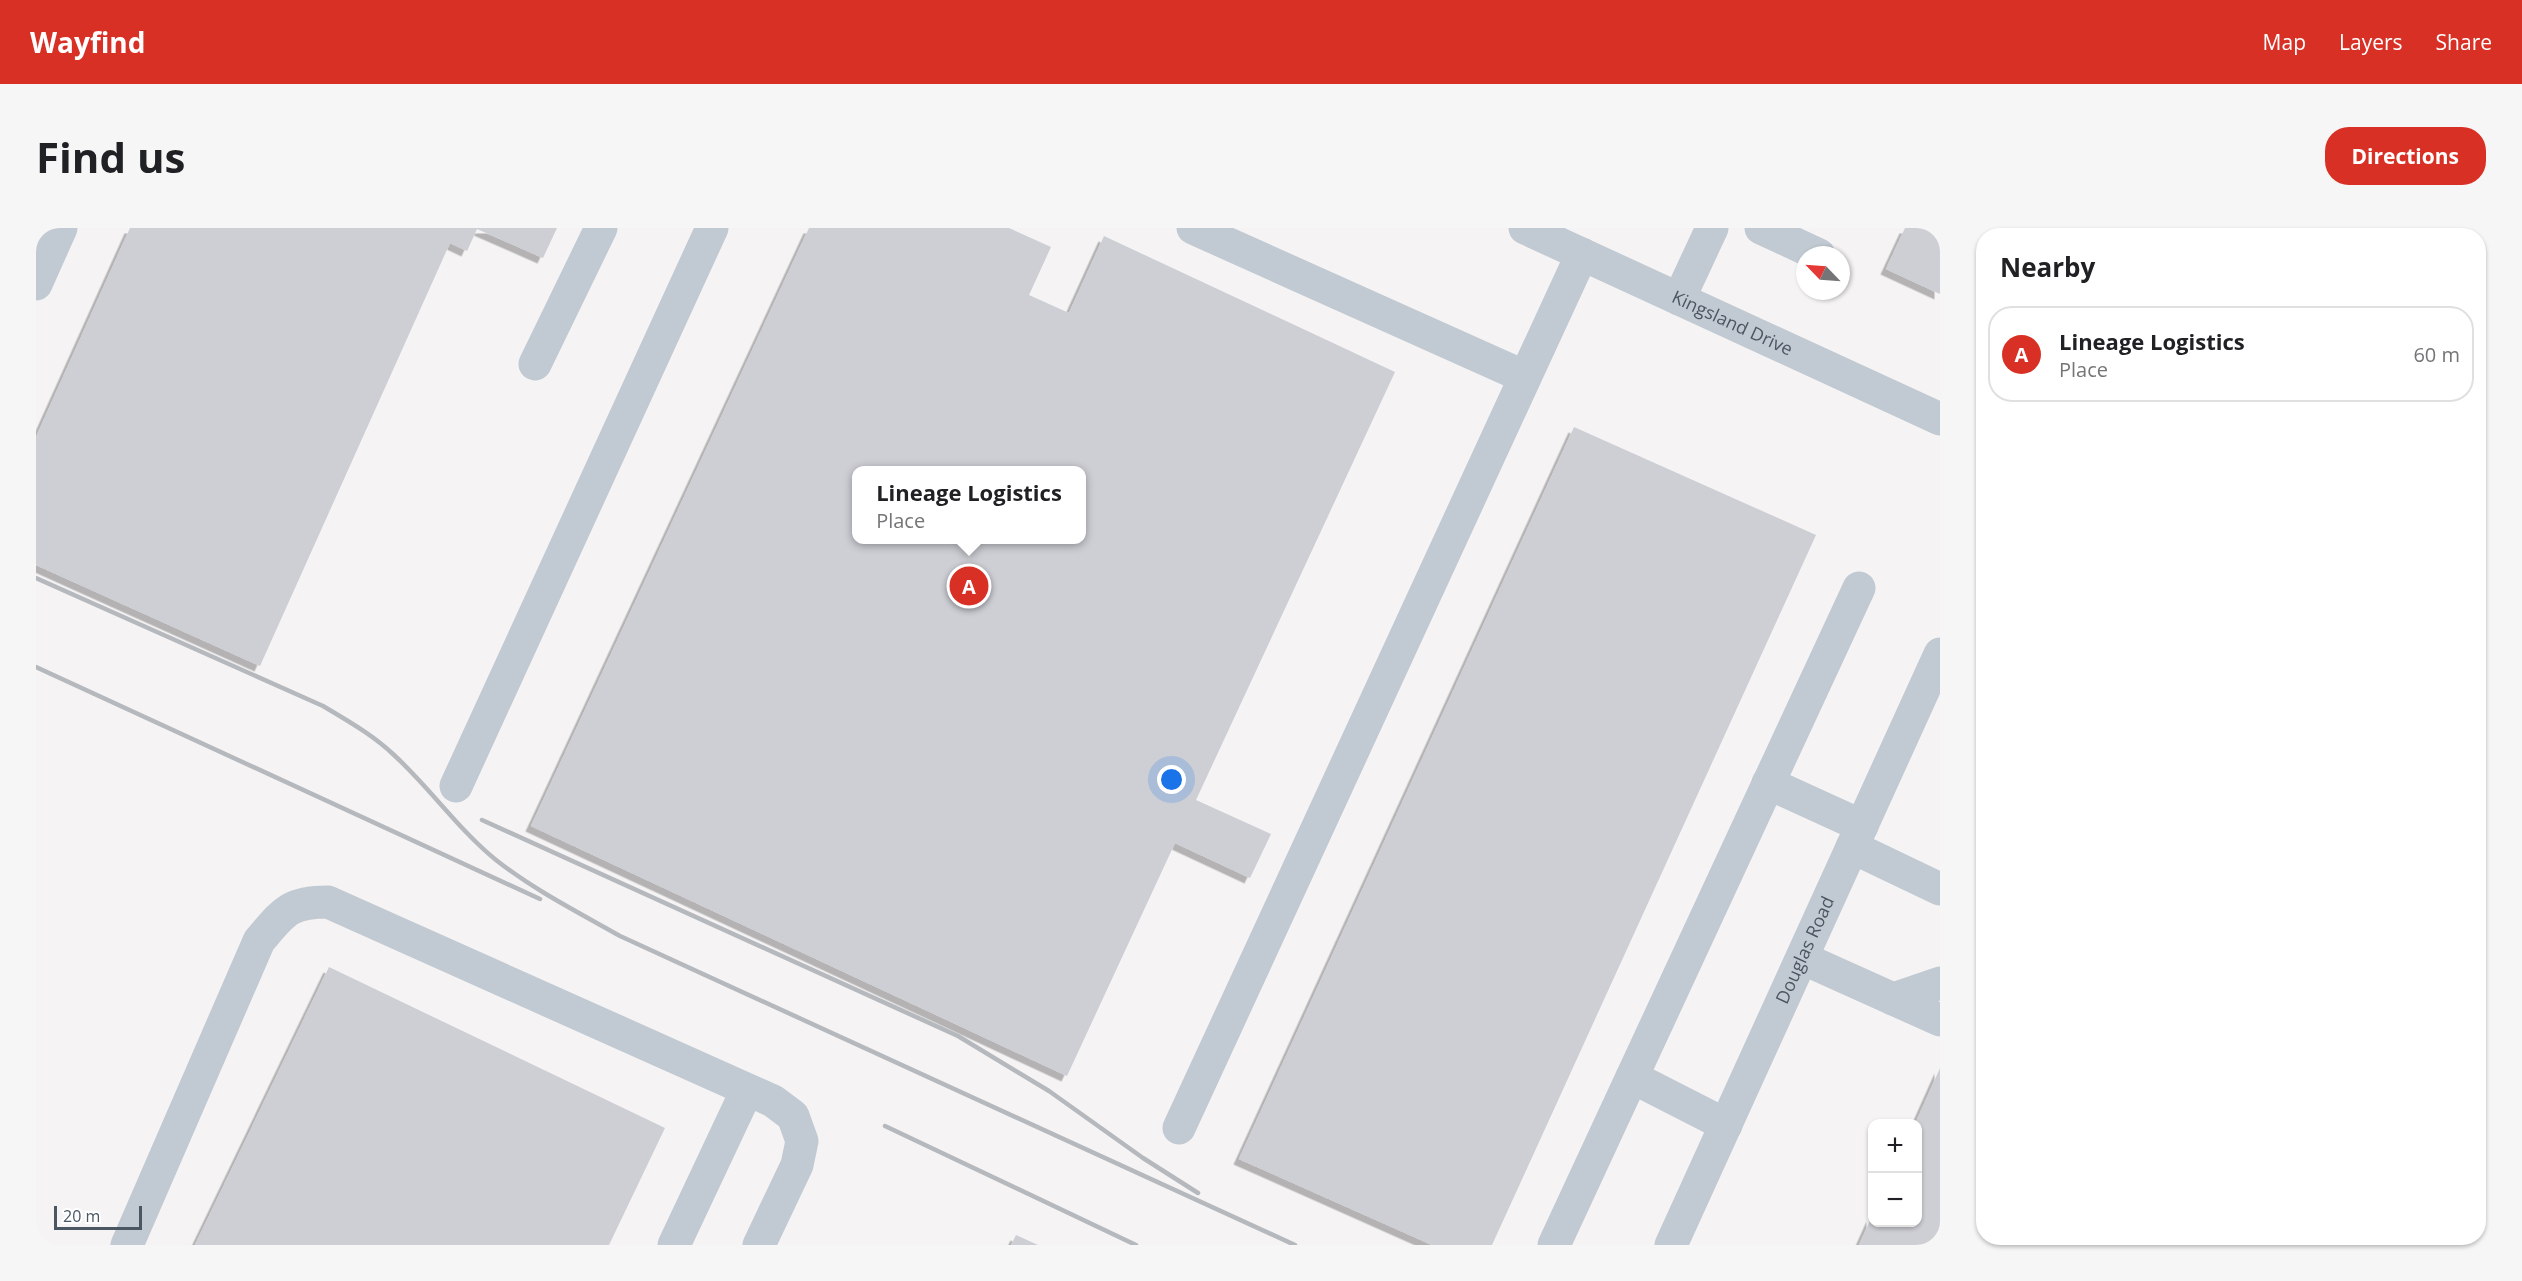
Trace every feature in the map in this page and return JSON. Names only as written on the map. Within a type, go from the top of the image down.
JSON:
[{"type":"street","points":[[36,284],[61,228]]},
{"type":"street","points":[[535,364],[601,228]]},
{"type":"street","points":[[456,786],[712,228]]},
{"type":"street","points":[[1193,228],[1524,377]]},
{"type":"street","name":"Kingsland Drive","points":[[1525,228],[1940,419]]},
{"type":"street","points":[[1679,299],[1712,228]]},
{"type":"street","points":[[1761,228],[1800,246]]},
{"type":"street","points":[[1179,1128],[1582,254]]},
{"type":"street","points":[[1554,1245],[1859,588]]},
{"type":"street","name":"Douglas Road","points":[[1671,1245],[1940,654]]},
{"type":"street","points":[[1768,783],[1940,889]]},
{"type":"street","points":[[127,1245],[259,941],[283,913],[304,902],[328,902],[773,1101],[794,1116],[802,1142],[797,1165],[759,1245]]},
{"type":"street","points":[[1802,958],[1940,1020]]},
{"type":"street","points":[[1893,999],[1940,983]]},
{"type":"street","points":[[1632,1077],[1726,1125]]},
{"type":"street","points":[[674,1245],[747,1090]]},
{"type":"building","points":[[130,228],[557,228],[543,258],[477,229],[467,251],[450,243],[260,666],[36,565],[36,437]]},
{"type":"building","points":[[809,228],[1009,228],[1051,247],[1029,295],[1069,313],[1104,236],[1395,372],[1196,800],[1271,834],[1250,878],[1175,843],[1067,1076],[531,826]]},
{"type":"building","points":[[1905,228],[1940,228],[1940,294],[1886,269]]},
{"type":"building","points":[[1574,427],[1816,535],[1492,1245],[1432,1245],[1239,1159]]},
{"type":"building","points":[[329,967],[665,1128],[609,1245],[195,1245]]},
{"type":"building","points":[[1940,1068],[1940,1245],[1859,1245],[1868,1225],[1868,1227],[1922,1227],[1922,1119],[1917,1119]]},
{"type":"building","points":[[1016,1235],[1038,1245],[1011,1245]]},
{"type":"railway","points":[[36,578],[323,706],[351,723],[394,755],[469,835],[496,860],[541,891],[620,936],[1295,1245]]},
{"type":"railway","points":[[36,667],[540,899]]},
{"type":"railway","points":[[482,820],[958,1036],[1049,1091],[1143,1158],[1198,1193]]},
{"type":"railway","points":[[885,1126],[1136,1245]]},
{"type":"place","name":"Lineage Logistics","points":[[969,586]]}]
